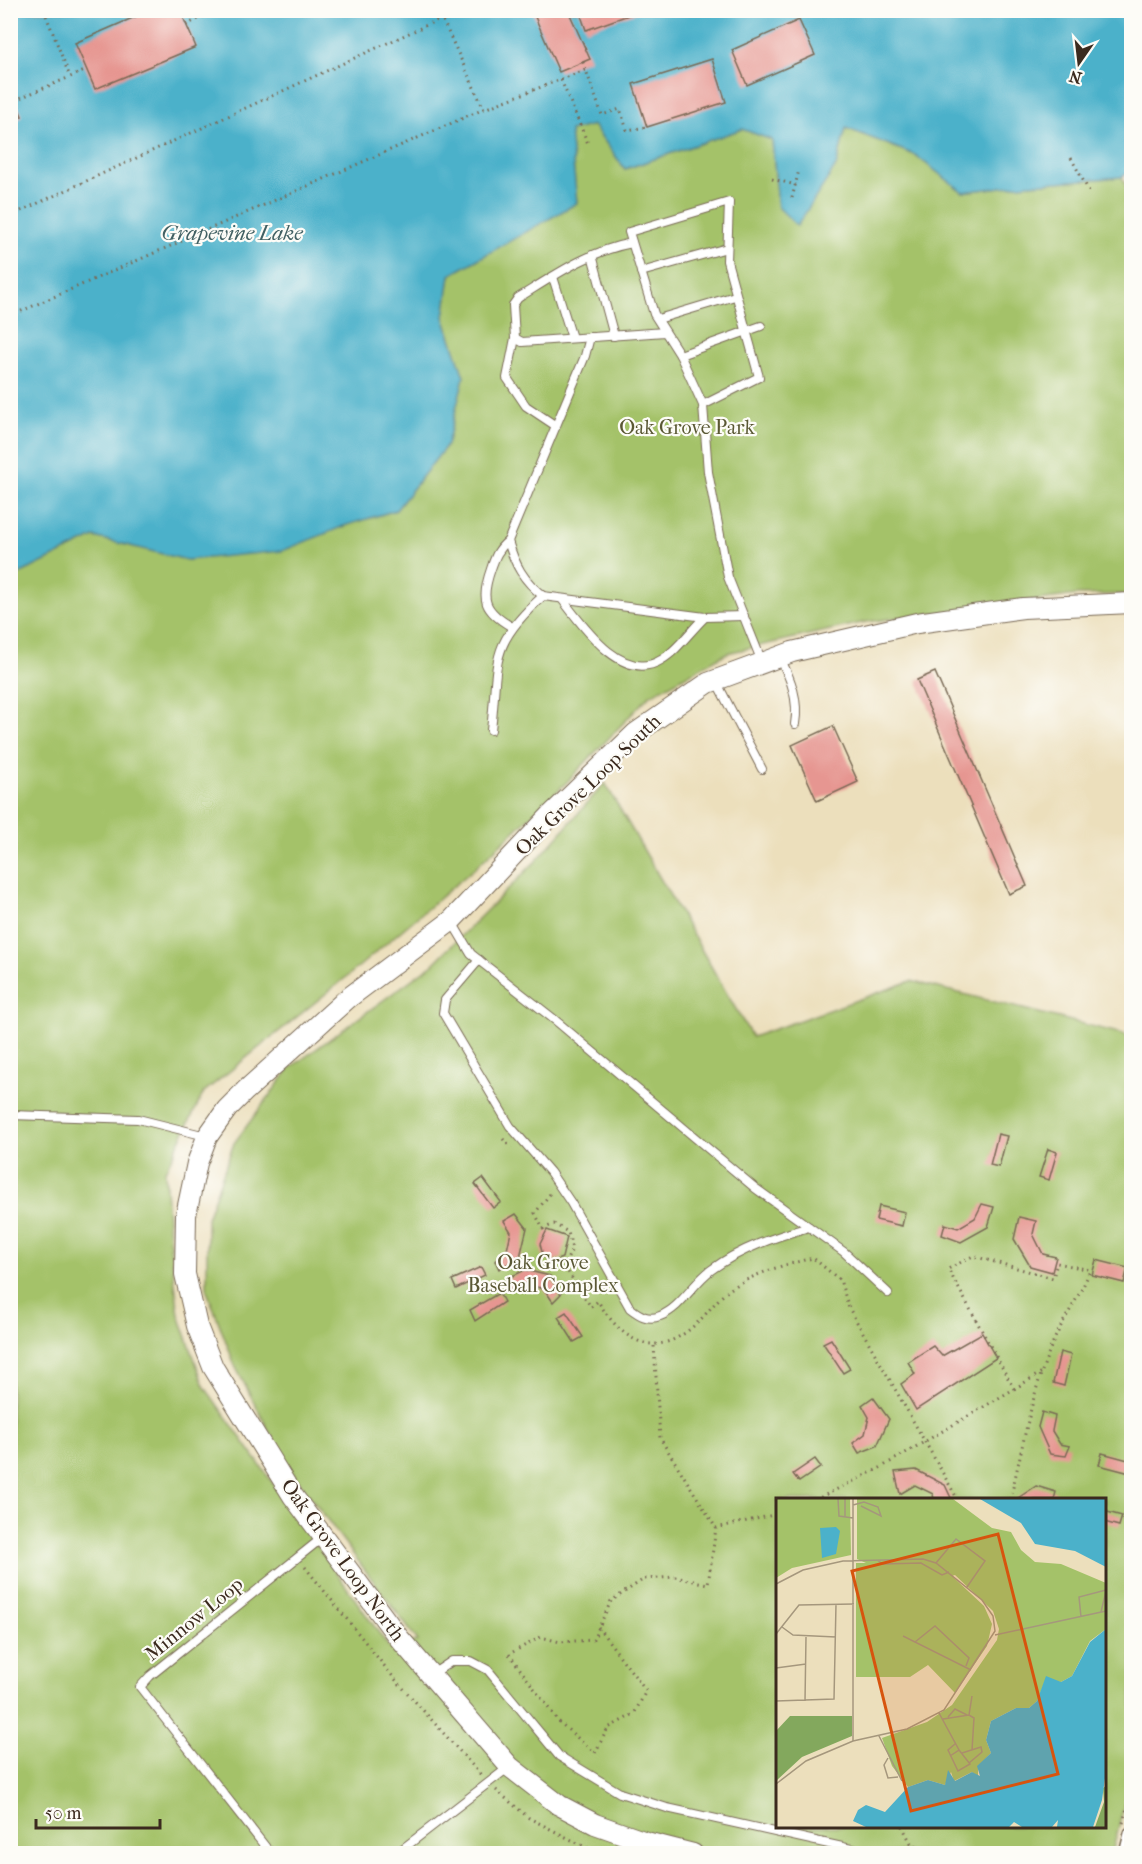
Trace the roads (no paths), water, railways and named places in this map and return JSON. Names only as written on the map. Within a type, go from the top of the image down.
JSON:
[{"type":"street","name":"Oak Grove Loop South","points":[[207,1137],[233,1103],[347,999],[451,921],[550,816],[636,733],[665,711],[716,680],[771,660],[917,623],[980,613],[1089,603],[1131,603]]},
{"type":"street","name":"Oak Grove Loop North","points":[[207,1137],[197,1163],[186,1215],[185,1274],[197,1326],[213,1367],[293,1496],[399,1638],[510,1767],[559,1805],[595,1824],[646,1842],[693,1854]]},
{"type":"street","points":[[1127,1854],[1131,1834]]},
{"type":"lane","points":[[703,405],[759,377],[744,332],[726,261],[729,202],[629,232],[658,319],[680,355],[703,405],[710,484],[728,577],[744,616],[771,660],[791,678],[797,709],[795,724]]},
{"type":"lane","points":[[556,426],[526,406],[507,378],[518,340],[513,305],[518,298],[592,255],[608,248],[632,243]]},
{"type":"lane","points":[[641,272],[727,248]]},
{"type":"lane","points":[[592,255],[614,336]]},
{"type":"lane","points":[[553,276],[572,338]]},
{"type":"lane","points":[[658,319],[735,296]]},
{"type":"lane","points":[[680,355],[761,326]]},
{"type":"lane","points":[[518,340],[665,332]]},
{"type":"lane","points":[[512,627],[497,618],[487,607],[483,592],[498,549],[508,541],[590,337]]},
{"type":"lane","points":[[508,541],[514,563],[526,582],[543,596],[705,617],[744,616]]},
{"type":"lane","points":[[491,730],[494,673],[502,641],[521,616],[543,596]]},
{"type":"lane","points":[[562,599],[598,645],[636,666],[660,661],[705,617]]},
{"type":"lane","points":[[716,680],[762,769]]},
{"type":"lane","points":[[451,921],[462,943],[479,960],[755,1188],[844,1252],[888,1293]]},
{"type":"lane","points":[[479,960],[445,1000],[443,1013],[510,1126],[550,1172],[571,1203],[630,1308],[644,1318],[658,1317],[672,1308],[709,1271],[735,1254],[809,1227]]},
{"type":"lane","points":[[10,1115],[138,1119],[207,1137]]},
{"type":"lane","name":"Minnow Loop","points":[[271,1854],[140,1687],[150,1676],[323,1537]]},
{"type":"lane","points":[[431,1675],[452,1661],[471,1661],[488,1670],[559,1756],[620,1793],[667,1808],[874,1854]]},
{"type":"lane","points":[[396,1854],[510,1767]]},
{"type":"water","name":"Grapevine Lake","points":[[11,11],[1131,11],[1131,171],[1122,177],[1017,185],[963,192],[915,155],[846,128],[836,166],[797,226],[778,207],[772,140],[742,129],[625,169],[593,125],[570,131],[577,203],[450,275],[444,317],[464,377],[447,445],[396,510],[344,526],[282,551],[187,560],[94,537],[19,574],[11,595]]},
{"type":"park label","name":"Oak Grove Park","points":[[687,427]]},
{"type":"park label","name":"Oak Grove Baseball Complex","points":[[543,1274]]}]
